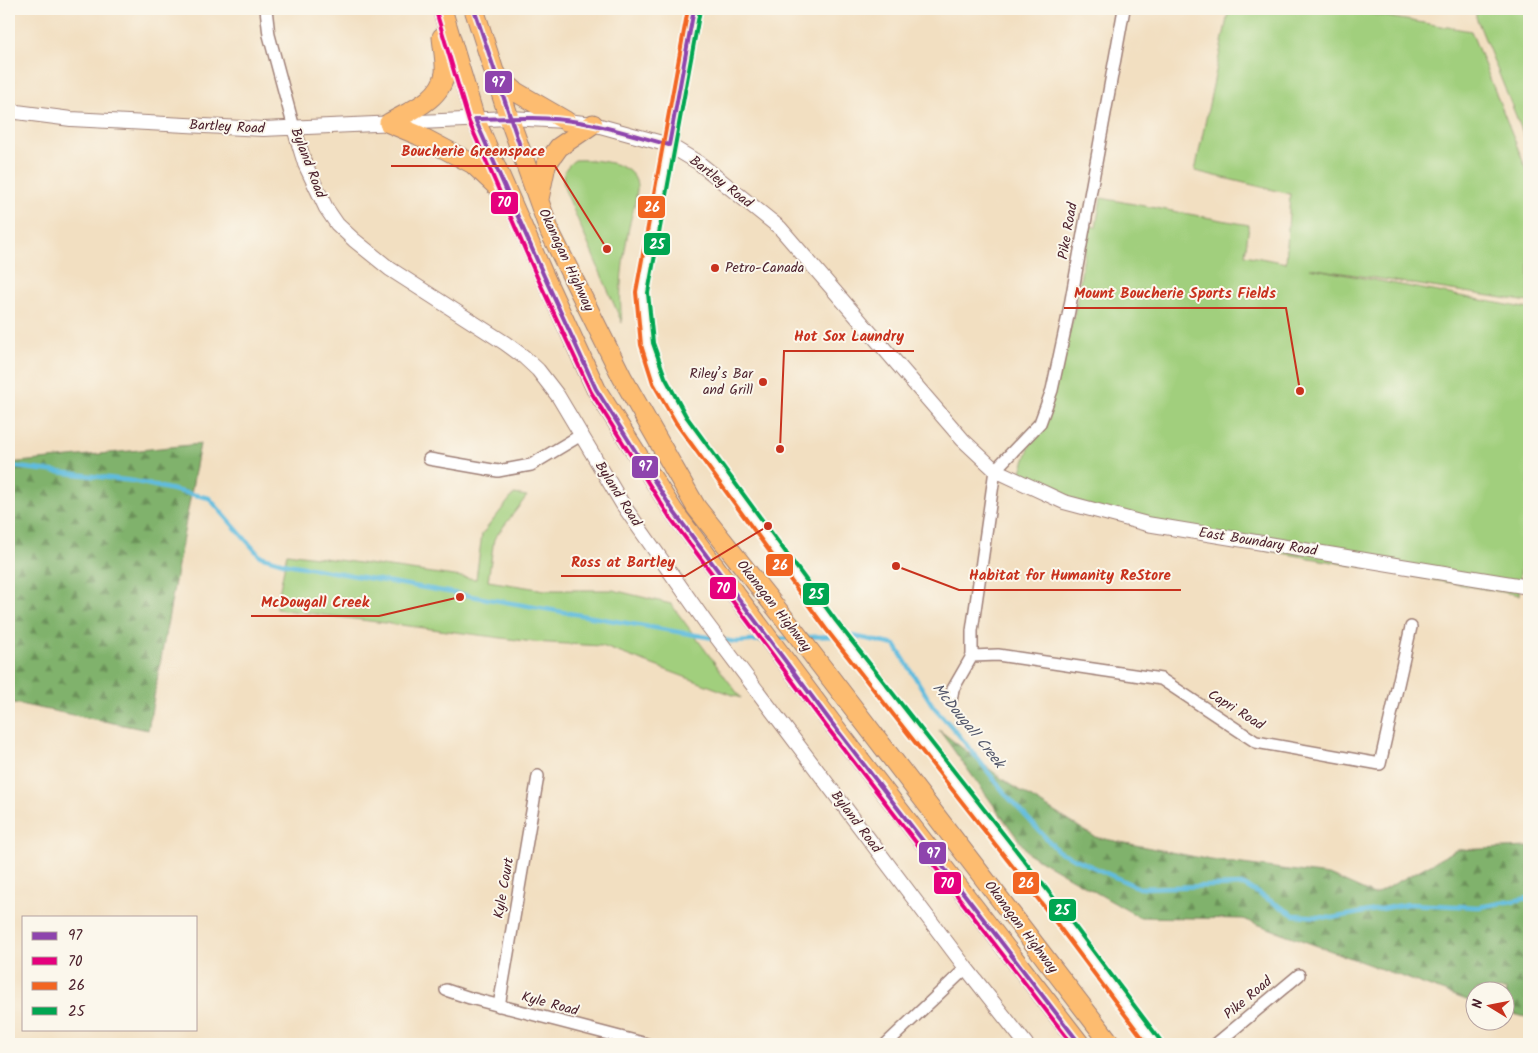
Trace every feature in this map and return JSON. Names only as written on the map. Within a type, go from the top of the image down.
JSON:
[{"type":"highway","name":"Okanagan Highway","points":[[441,9],[475,119],[596,389],[674,512],[774,646],[1080,1044]]},
{"type":"highway","points":[[389,124],[431,99],[440,89],[445,73],[441,9]]},
{"type":"highway","name":"Okanagan Highway","points":[[474,9],[550,232],[622,377],[696,507],[792,628],[1110,1044]]},
{"type":"highway","points":[[495,75],[516,92],[566,121]]},
{"type":"highway","points":[[389,124],[418,136],[473,164],[510,198]]},
{"type":"highway","points":[[539,200],[546,165],[559,147],[593,124]]},
{"type":"street","name":"Byland Road","points":[[266,9],[269,35],[305,164],[326,208],[337,224],[390,269],[505,342],[538,370],[558,396],[623,505],[714,634],[966,968],[1026,1044]]},
{"type":"street","points":[[694,9],[642,293],[647,344],[660,380],[681,419],[845,643],[1047,900],[1155,1044]]},
{"type":"street","name":"Pike Road","points":[[995,470],[1040,423],[1052,390],[1069,311],[1124,9]]},
{"type":"street","name":"Bartley Road","points":[[9,111],[71,119],[262,129],[510,118],[593,124],[669,145],[699,163],[780,228],[963,440],[995,470]]},
{"type":"street","points":[[429,459],[498,471],[531,466],[581,436]]},
{"type":"street","points":[[950,701],[953,689],[972,656],[972,631],[995,470]]},
{"type":"street","name":"East Boundary Road","points":[[995,470],[1064,502],[1147,524],[1529,587]]},
{"type":"street","name":"Capri Road","points":[[972,656],[998,655],[1161,679],[1256,742],[1380,764],[1411,627]]},
{"type":"street","name":"Kyle Court","points":[[499,1006],[538,776]]},
{"type":"street","points":[[886,1044],[966,968]]},
{"type":"street","name":"Pike Road","points":[[1216,1044],[1299,975]]},
{"type":"street","name":"Kyle Road","points":[[446,990],[499,1006],[647,1044]]},
{"type":"green space","points":[[1229,9],[1341,9],[1471,31],[1529,176],[1529,302],[1310,268],[1529,309],[1529,563],[1521,562],[1519,595],[1146,529],[1019,477],[1074,317],[1089,226],[1096,227],[1101,198],[1249,225],[1245,255],[1286,263],[1290,194],[1195,171]]},
{"type":"green space","points":[[1476,9],[1529,9],[1529,148],[1476,17]]},
{"type":"green space","points":[[575,160],[602,161],[621,166],[629,171],[637,185],[622,275],[622,323],[565,190],[564,173]]},
{"type":"green space","points":[[200,444],[148,730],[9,702],[9,463]]},
{"type":"green space","points":[[514,494],[527,496],[494,539],[488,581],[545,590],[613,590],[671,604],[741,698],[602,646],[533,642],[276,609],[287,553],[476,579],[482,534]]},
{"type":"green space","points":[[939,730],[1009,784],[1095,837],[1211,860],[1329,875],[1374,895],[1456,850],[1529,847],[1529,1018],[1516,1015],[1516,980],[1466,980],[1466,1000],[1243,919],[1139,917],[1029,854]]},
{"type":"waterway","name":"McDougall Creek","points":[[9,466],[133,481],[209,498],[260,556],[287,564],[713,638]]},
{"type":"waterway","name":"McDougall Creek","points":[[843,635],[895,645],[933,706],[1008,797],[1058,851],[1139,888],[1244,885],[1294,915],[1332,918],[1408,904],[1479,907],[1529,898]]},
{"type":"waterway","name":"McDougall Creek","points":[[805,637],[835,636]]},
{"type":"waterway","name":"McDougall Creek","points":[[775,639],[793,638]]},
{"type":"waterway","name":"McDougall Creek","points":[[723,640],[736,642],[763,640]]},
{"type":"transit line","name":"97","points":[[474,9],[523,155]]},
{"type":"transit line","name":"26","points":[[688,9],[636,292],[641,345],[653,383],[676,423],[826,629],[1042,904],[1147,1044]]},
{"type":"transit line","name":"97","points":[[694,9],[669,145],[602,127],[566,120],[527,118],[475,119],[596,389],[674,512],[831,722],[1080,1044]]},
{"type":"transit line","name":"25","points":[[700,10],[648,293],[653,343],[665,377],[686,416],[836,621],[1052,896],[1160,1040]]},
{"type":"transit line","name":"70","points":[[436,11],[469,122],[538,279],[591,392],[669,516],[826,726],[1072,1044]]},
{"type":"place","name":"Boucherie Greenspace","points":[[607,249]]},
{"type":"place","name":"Petro-Canada","points":[[715,268]]},
{"type":"place","name":"Riley’s Bar and Grill","points":[[763,382]]},
{"type":"place","name":"Mount Boucherie Sports Fields","points":[[1300,391]]},
{"type":"place","name":"Hot Sox Laundry","points":[[780,449]]},
{"type":"place","name":"Ross at Bartley","points":[[768,526]]},
{"type":"place","name":"Habitat for Humanity ReStore","points":[[896,566]]},
{"type":"place","name":"McDougall Creek","points":[[460,597]]}]
